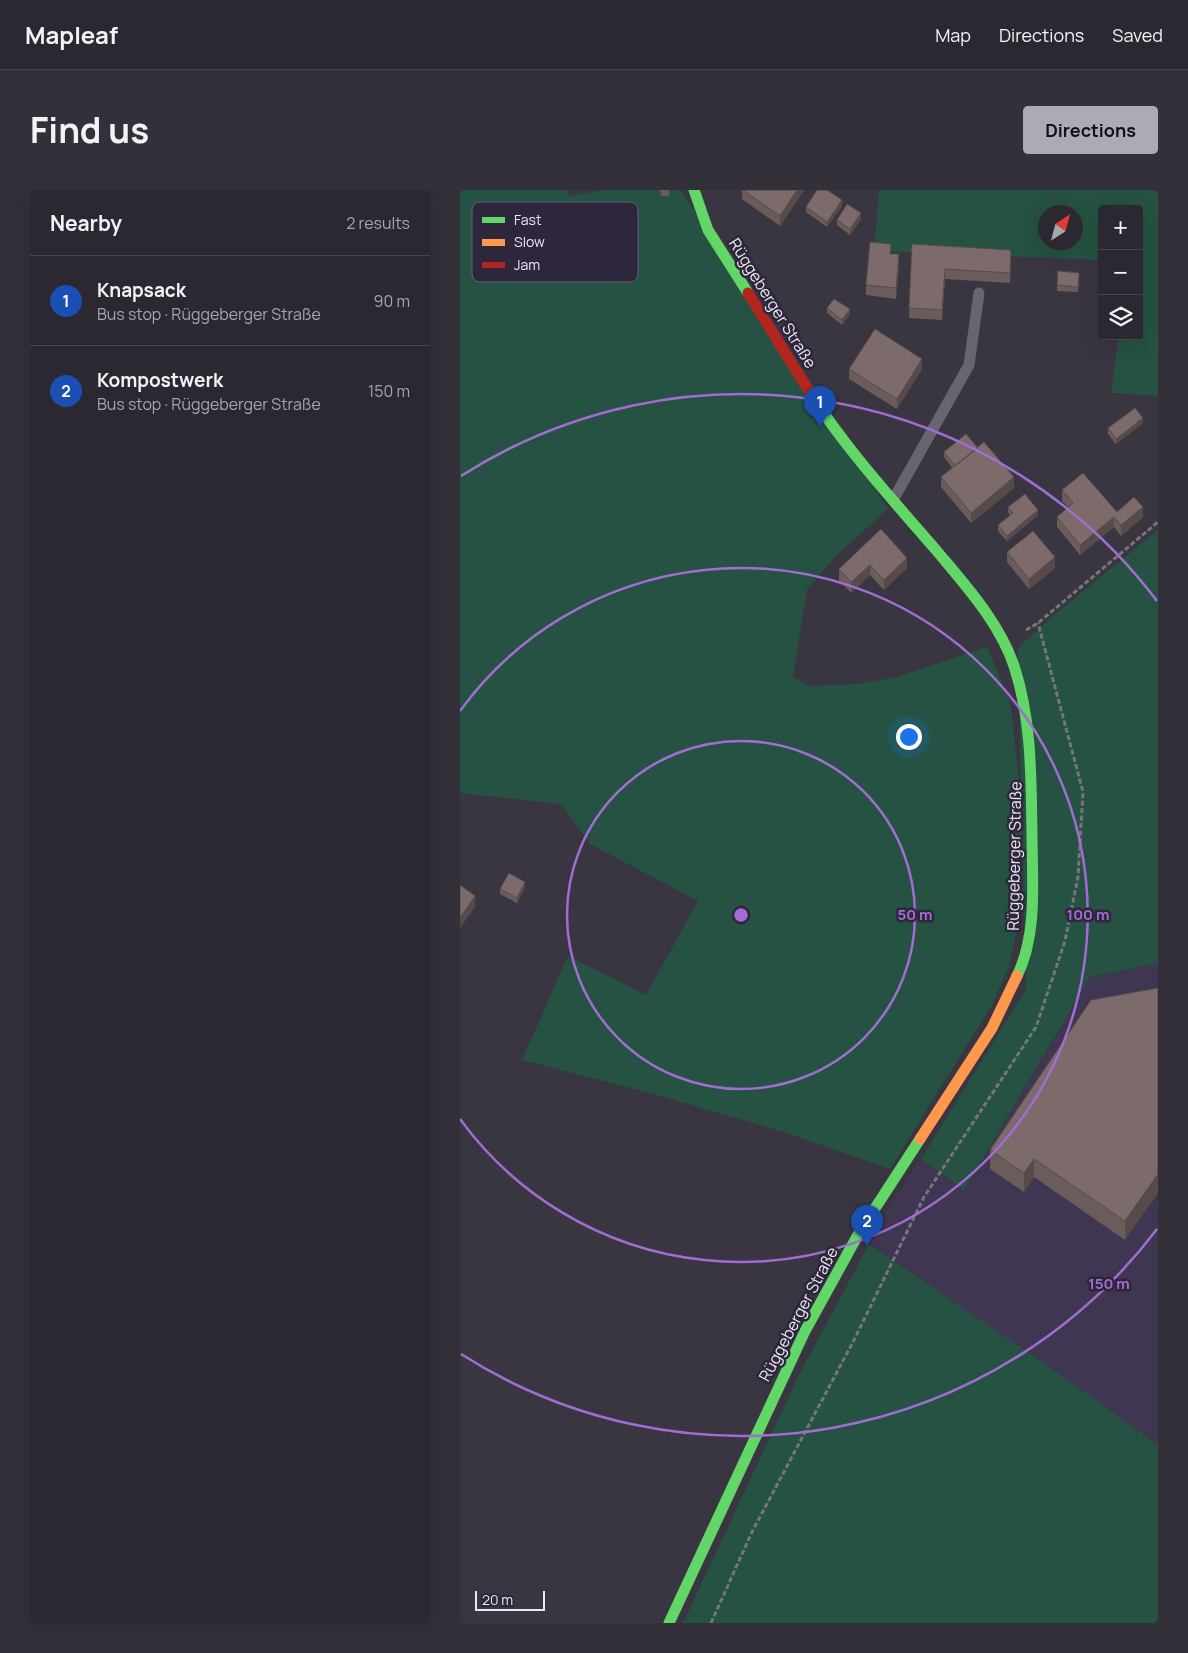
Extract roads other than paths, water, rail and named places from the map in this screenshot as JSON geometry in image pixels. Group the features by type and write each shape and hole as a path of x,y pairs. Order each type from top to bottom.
{"street":[{"name":"Rüggeberger Straße","path":"669,1623 804,1331 859,1234 992,1028 1023,964 1030,931 1032,898 1031,758 1023,702 1015,669 1005,644 972,593 862,462 811,394 758,313 708,230 694,190"}],"lane":[{"path":"893,500 969,366 979,293"}],"place":[{"name":"Knapsack","path":"820,427"},
{"name":"Kompostwerk","path":"867,1246"}]}
